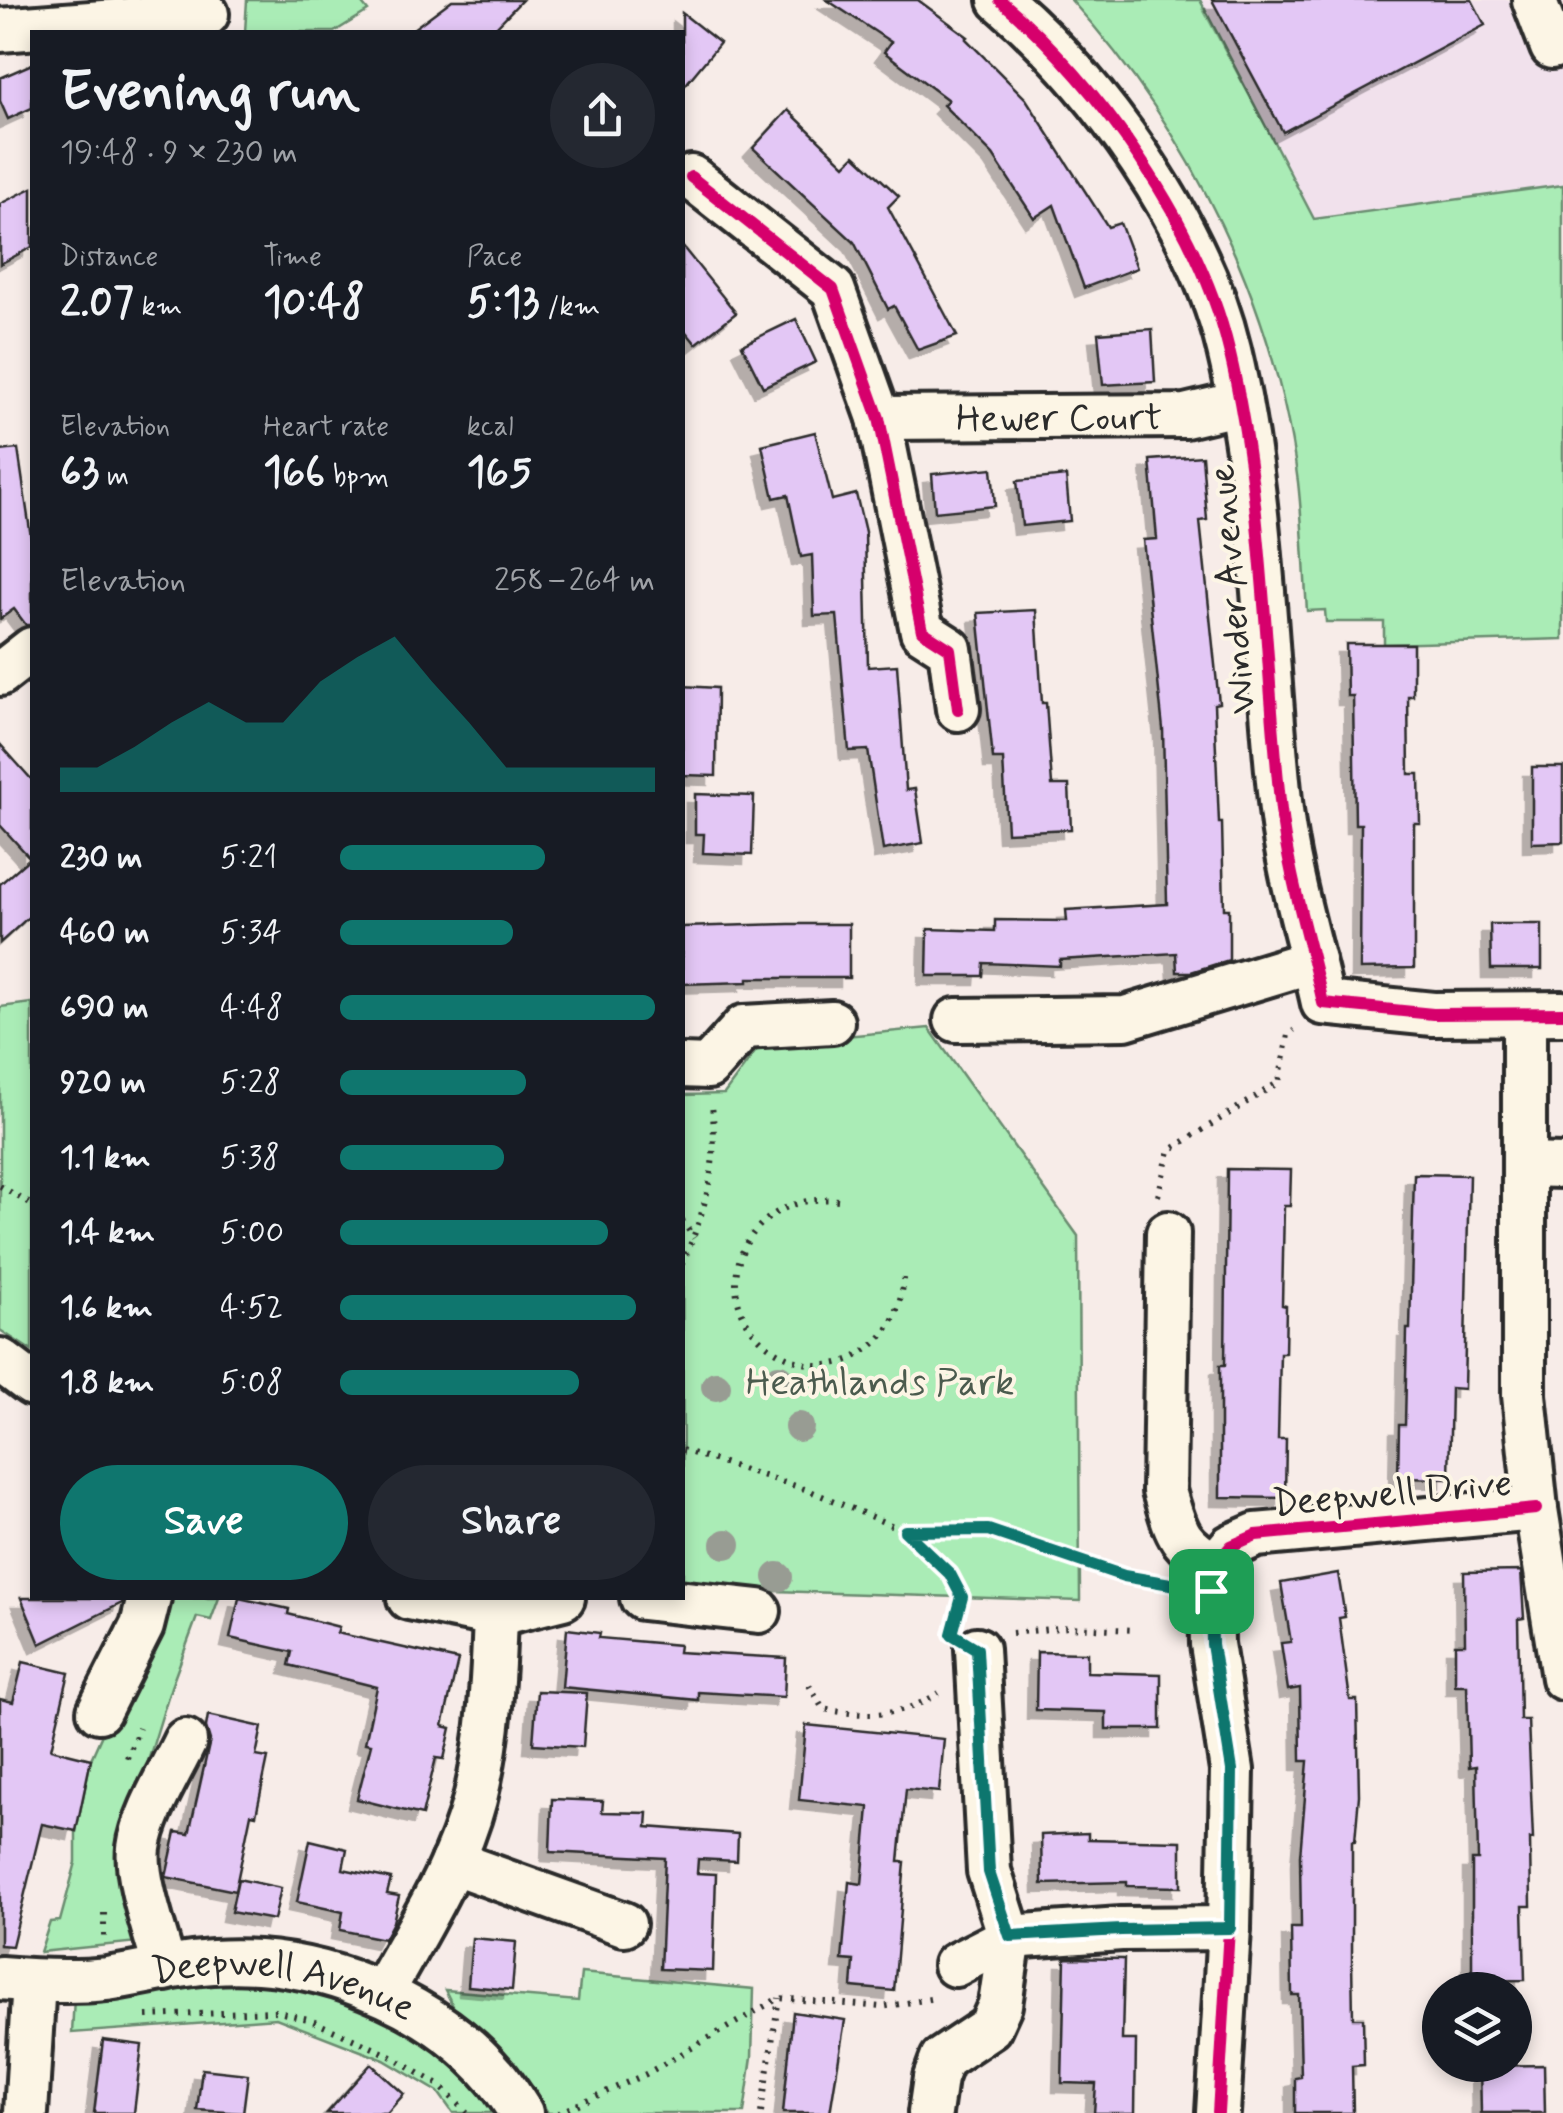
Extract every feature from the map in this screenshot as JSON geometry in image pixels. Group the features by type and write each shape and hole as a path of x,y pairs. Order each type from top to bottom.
{"street":[{"name":"Winder Avenue","path":"1000,0 1071,68 1123,138 1186,235 1229,348 1248,450 1282,815 1323,1003 1433,1014 1544,1014"},
{"path":"1534,0 1552,47"},
{"path":"0,30 207,15"},
{"path":"691,177 833,289 878,418 922,631 950,649 958,709"},
{"name":"Hewer Court","path":"878,418 1185,416 1240,404"},
{"path":"0,674 30,651"},
{"path":"956,1020 1125,1018 1314,961"},
{"path":"1544,1014 1544,1166 1524,1395 1536,1509 1563,1678"},
{"path":"695,1066 744,1027 832,1022"},
{"path":"1168,1234 1164,1491 1174,1525 1188,1550 1213,1578 1212,1644 1232,1770 1230,1928 1218,2113"},
{"path":"0,1360 30,1382"},
{"name":"Deepwell Drive","path":"1213,1578 1231,1546 1256,1535 1536,1509"},
{"path":"99,1711 142,1626 149,1600"},
{"path":"419,1600 495,1615 555,1600"},
{"path":"660,1600 759,1611"},
{"path":"382,1993 452,1862 474,1801 490,1724 495,1615"},
{"path":"930,2113 942,2060 990,2027 1000,2005 1010,1936 989,1872 977,1649"},
{"path":"164,1969 139,1849 148,1820 185,1742"},
{"path":"452,1862 624,1924"},
{"path":"955,1965 1010,1936 1230,1928"},
{"name":"Deepwell Avenue","path":"17,1979 105,1979 212,1962 280,1965 325,1972 382,1993 440,2028 494,2074 522,2113"},
{"path":"17,1979 26,2113"}],"path":[{"path":"685,1258 710,1192 714,1146 695,1066"},
{"path":"0,1186 30,1204"},
{"path":"838,1200 816,1198 795,1202 758,1225 746,1243 736,1285 745,1317 763,1344 802,1364 824,1366 845,1362 882,1338 902,1300 904,1278"},
{"path":"685,1224 694,1238"},
{"path":"685,1451 808,1490 905,1531 950,1574 962,1597 952,1634 977,1649"},
{"path":"905,1531 988,1530 1124,1576 1213,1578"},
{"path":"556,2113 646,2074 779,1998 882,2007 943,1997 955,1965"},
{"path":"761,2113 779,1998"},
{"path":"130,2017 274,2010 308,2019 388,2054 439,2085 467,2113"}],"shaded area":[{"path":"1200,0 1563,0 1563,185 1314,219"}],"green space":[{"path":"247,0 359,0 368,11 337,30 245,30"},
{"path":"1071,0 1200,0 1314,219 1563,185 1563,639 1384,644 1384,622 1326,622 1325,610 1307,611 1300,498 1287,416 1248,286 1221,224 1154,106"},
{"path":"30,1003 30,1350 0,1330 0,1007"},
{"name":"Heathlands Park","path":"929,1028 1078,1236 1080,1601 685,1588 685,1095 724,1094 761,1044"},
{"path":"162,1600 218,1600 211,1620 197,1617 128,1826 138,1942 40,1952 50,1922 60,1921 76,1862 76,1831 91,1759"},
{"path":"157,1969 382,1993 521,2113 453,2113 438,2092 384,2060 276,2018 72,2033 75,1980"},
{"path":"581,1973 754,1989 752,2057 744,2113 548,2113 532,2086 455,2010 445,1990 578,2001"}],"building":[{"path":"452,0 522,0 493,30 412,30"},
{"path":"827,0 918,0 968,37 1026,99 1108,227 1120,223 1137,268 1084,288 1054,205 1034,218 993,155 943,105 948,100 884,52 891,42"},
{"path":"1212,0 1472,0 1485,25 1283,132"},
{"path":"682,13 720,43 685,85 685,30"},
{"path":"30,65 30,109 8,119 0,101 0,78"},
{"path":"788,110 845,165 855,155 899,196 888,207 957,336 918,350 894,306 888,309 854,242 753,148"},
{"path":"30,189 30,248 0,264 0,204"},
{"path":"685,250 736,313 696,344 685,331"},
{"path":"796,319 816,362 763,387 742,345"},
{"path":"1152,329 1155,382 1103,385 1098,333"},
{"path":"815,432 832,500 856,494 865,532 868,667 897,665 906,790 915,789 923,843 883,850 868,750 849,751 837,615 814,616 812,555 801,557 788,495 774,498 762,445"},
{"path":"18,449 30,530 30,625 14,609 0,619 0,451"},
{"path":"1202,456 1207,520 1200,521 1219,703 1214,704 1229,960 1191,972 1177,972 1176,953 1060,960 1060,966 984,963 983,976 927,976 928,929 995,931 995,920 1067,921 1066,910 1167,904 1163,729 1143,540 1157,539 1150,460"},
{"path":"992,468 995,506 935,512 932,474"},
{"path":"1066,476 1070,521 1022,526 1017,481"},
{"path":"1036,610 1052,785 1069,785 1071,829 1007,832 1003,759 993,759 978,613"},
{"path":"1346,644 1413,644 1413,696 1408,696 1409,774 1419,774 1420,823 1414,823 1414,968 1360,969 1361,824 1355,824 1353,696 1347,696"},
{"path":"685,686 717,688 716,776 685,775"},
{"path":"0,744 30,778 30,858 0,825"},
{"path":"1532,767 1563,767 1563,842 1532,843"},
{"path":"695,794 754,796 752,855 703,853 704,834 695,834"},
{"path":"30,858 30,916 0,943 0,884"},
{"path":"849,924 849,978 748,978 748,982 685,984 685,927"},
{"path":"1490,924 1542,924 1542,969 1491,969"},
{"path":"1227,1169 1291,1170 1290,1206 1284,1206 1285,1353 1280,1353 1278,1439 1286,1439 1285,1498 1220,1497"},
{"path":"1414,1174 1469,1175 1464,1389 1451,1388 1449,1479 1398,1478 1399,1425 1405,1425"},
{"path":"1521,1571 1524,1618 1518,1619 1520,1720 1528,1720 1533,1839 1531,1906 1523,1906 1525,1972 1472,1972 1472,1860 1478,1860 1476,1766 1469,1767 1467,1685 1455,1685 1455,1644 1465,1644 1464,1572"},
{"path":"1338,1573 1345,1617 1339,1618 1350,1700 1357,1700 1359,1795 1352,1841 1353,2018 1363,2018 1364,2065 1352,2066 1353,2113 1295,2113 1295,2078 1301,2077 1299,1995 1292,1995 1291,1928 1301,1928 1300,1856 1308,1761 1301,1761 1300,1688 1288,1690 1281,1643 1291,1642 1281,1583"},
{"path":"21,1598 123,1600 122,1603 40,1644"},
{"path":"239,1600 248,1600 289,1609 288,1614 339,1627 337,1633 458,1660 443,1726 451,1728 444,1759 436,1758 422,1815 357,1799 371,1744 365,1743 377,1687 289,1665 292,1652 230,1638"},
{"path":"567,1629 600,1633 599,1638 679,1645 678,1652 786,1658 784,1697 698,1692 698,1700 562,1687"},
{"path":"1037,1652 1087,1653 1087,1672 1161,1674 1161,1729 1106,1729 1106,1712 1036,1710"},
{"path":"23,1662 69,1673 51,1749 91,1759 76,1831 42,1824 12,1946 0,1945 0,1699 13,1702"},
{"path":"537,1691 587,1693 583,1747 533,1744"},
{"path":"208,1715 262,1727 256,1756 268,1758 256,1815 251,1814 235,1891 166,1877 176,1832 189,1834 210,1740"},
{"path":"806,1725 944,1739 939,1792 906,1789 899,1862 905,1862 894,1991 852,1987 854,1961 842,1960 849,1882 862,1884 869,1807 799,1800"},
{"path":"552,1799 603,1801 602,1812 648,1813 647,1827 738,1834 737,1861 698,1859 697,1873 716,1874 713,1971 660,1969 665,1858 550,1852"},
{"path":"1088,1833 1088,1839 1181,1841 1181,1887 1127,1886 1127,1882 1042,1884 1041,1835"},
{"path":"310,1840 347,1849 343,1869 391,1879 387,1894 399,1896 384,1939 340,1930 343,1912 297,1902"},
{"path":"238,1879 281,1888 274,1920 231,1912"},
{"path":"472,1938 516,1942 512,1990 468,1986"},
{"path":"1065,1958 1124,1959 1122,2040 1136,2040 1135,2113 1094,2113 1096,2084 1062,2083"},
{"path":"793,2012 845,2020 830,2113 783,2113"},
{"path":"103,2040 142,2045 134,2113 94,2113"},
{"path":"371,2064 404,2094 387,2113 327,2113"},
{"path":"1532,2065 1544,2065 1545,2113 1481,2113 1480,2082 1532,2082"},
{"path":"202,2069 248,2074 243,2113 197,2110"}],"cycle path":[{"path":"1000,0 1037,34 1108,114 1169,206 1215,302 1229,350 1250,464 1284,834 1323,1003 1433,1014 1563,1013"},
{"path":"691,177 833,289 879,418 922,631 950,649 958,709"},
{"path":"1218,2113 1229,1928 1232,1770 1212,1644 1211,1591 1215,1565 1231,1546 1256,1535 1536,1509"}],"route":[{"path":"988,1530 1124,1576 1211,1591 1212,1644 1232,1770 1230,1928 1010,1936 989,1872 977,1649 952,1634 962,1597 950,1574 905,1531 988,1530"}]}
